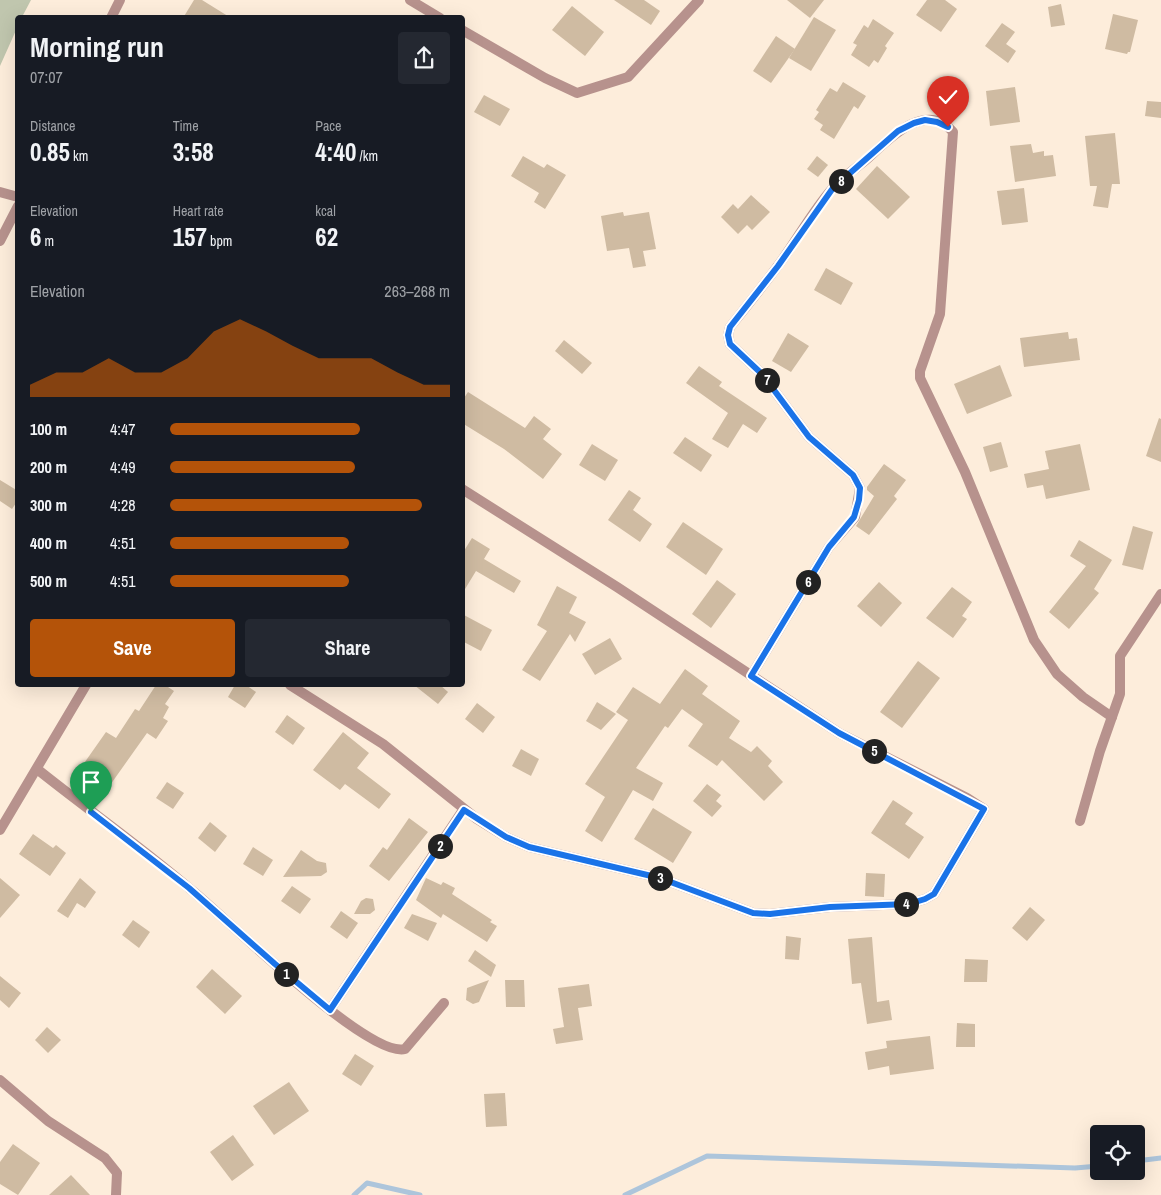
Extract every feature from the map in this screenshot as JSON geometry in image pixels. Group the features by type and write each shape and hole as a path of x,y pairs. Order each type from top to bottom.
{"street":[{"path":"112,15 120,0"},
{"path":"410,0 435,15"},
{"path":"465,32 545,78 577,93 628,78 699,0"},
{"path":"751,676 829,547 854,517 860,488 853,475 809,437 762,374 730,344 728,335 730,327 778,266 833,188 898,131 925,120 937,122 948,127 953,138 940,314 920,371 920,378 964,472 1034,640 1057,674 1083,697 1112,717"},
{"path":"0,192 15,196"},
{"path":"0,241 15,212"},
{"path":"293,687 383,744 428,778 464,810 506,837 529,847 660,878 753,913 770,914 830,907 909,904 934,894 984,809 839,733 617,587 465,491"},
{"path":"1080,821 1120,694 1120,656 1161,594"},
{"path":"0,830 85,687"},
{"path":"37,769 189,888 330,1010 374,1040 400,1050 409,1046 444,1003"},
{"path":"330,1010 464,810"},
{"path":"0,1080 48,1121 105,1158 117,1173 116,1195"}],"green space":[{"path":"0,0 31,0 23,15 15,15 15,32 0,66"}],"building":[{"path":"194,0 202,0 226,15 185,15"},
{"path":"614,0 644,0 660,11 651,25"},
{"path":"787,0 824,0 810,18"},
{"path":"927,0 945,0 957,9 941,32 916,15"},
{"path":"1061,4 1065,25 1051,27 1048,7"},
{"path":"572,6 604,32 585,56 552,30"},
{"path":"1113,14 1138,20 1130,52 1127,54 1105,49"},
{"path":"814,17 836,30 811,71 789,58"},
{"path":"873,19 894,33 885,46 887,48 878,63 874,60 869,67 851,55 857,45 853,43 864,25 868,28"},
{"path":"1002,23 1015,32 1006,44 1016,51 1008,63 985,46"},
{"path":"776,36 795,49 771,83 753,71"},
{"path":"843,82 866,96 858,109 854,106 834,139 820,130 823,125 814,119 819,112 816,110 830,88 837,92"},
{"path":"1015,87 1020,122 990,126 986,91"},
{"path":"484,95 510,109 500,126 474,112"},
{"path":"1147,101 1161,102 1161,118 1145,116"},
{"path":"1115,133 1120,184 1112,184 1108,208 1093,206 1097,186 1090,186 1085,136"},
{"path":"1031,144 1033,153 1044,151 1044,156 1053,155 1056,176 1015,182 1010,146"},
{"path":"523,156 544,168 547,164 566,175 545,209 534,202 539,193 511,176"},
{"path":"817,156 828,165 818,177 807,169"},
{"path":"877,166 910,197 888,219 856,189"},
{"path":"1024,188 1028,222 1002,225 997,191"},
{"path":"751,195 770,212 752,230 747,225 738,234 721,217 733,204 738,209"},
{"path":"623,212 624,216 649,212 656,249 643,251 646,266 633,268 629,248 607,251 601,216"},
{"path":"826,268 853,283 841,305 814,290"},
{"path":"1068,332 1069,339 1077,338 1080,360 1024,367 1020,338"},
{"path":"788,333 809,346 791,372 772,361"},
{"path":"564,340 592,363 582,374 555,351"},
{"path":"1000,365 1012,396 967,414 954,384"},
{"path":"699,366 722,382 719,386 767,418 757,433 743,424 728,448 712,439 728,413 686,383"},
{"path":"468,392 525,428 534,416 551,429 543,439 562,454 543,479 504,449 465,425 465,396"},
{"path":"1159,418 1161,419 1161,462 1146,456"},
{"path":"685,437 712,455 701,472 673,453"},
{"path":"1001,442 1008,467 990,472 983,447"},
{"path":"592,444 618,460 605,481 579,465"},
{"path":"1080,444 1090,490 1046,499 1043,485 1027,488 1024,474 1049,469 1045,451"},
{"path":"884,464 906,480 894,496 897,499 869,535 856,526 874,496 867,490 867,487"},
{"path":"0,480 15,489 15,504 12,509 0,501"},
{"path":"629,490 641,498 633,510 652,524 640,542 608,520"},
{"path":"683,522 723,549 706,575 666,547"},
{"path":"1133,526 1153,532 1143,570 1122,565"},
{"path":"472,538 490,549 484,559 521,581 514,593 476,571 465,589 465,549"},
{"path":"1079,540 1112,560 1094,589 1099,593 1069,629 1049,612 1086,566 1070,556"},
{"path":"717,580 736,594 711,628 692,614"},
{"path":"879,582 902,603 881,627 857,606"},
{"path":"557,586 577,597 569,613 586,622 575,642 570,634 540,681 522,670 547,631 537,625"},
{"path":"952,587 972,602 962,616 967,619 953,638 926,618"},
{"path":"465,616 492,630 481,651 465,643"},
{"path":"610,638 622,659 595,675 582,654"},
{"path":"918,661 940,678 902,728 880,712"},
{"path":"685,669 708,686 702,694 740,721 729,738 751,752 757,746 772,761 768,766 783,782 764,801 722,760 717,766 688,746 703,724 682,709 668,728 665,726 636,768 663,783 653,801 633,790 602,842 585,831 605,797 585,784 628,720 616,712 633,687 660,704"},
{"path":"155,687 168,687 174,691 165,704 169,707 163,718 168,721 156,739 147,733 108,788 80,769 106,732 116,738 135,709 139,711"},
{"path":"234,687 249,687 256,692 245,708 228,697"},
{"path":"417,687 442,687 448,692 438,704"},
{"path":"597,702 616,714 601,730 586,721"},
{"path":"477,703 495,717 483,733 465,719"},
{"path":"287,715 305,728 293,745 275,732"},
{"path":"343,732 369,753 357,768 391,794 379,809 345,784 340,790 313,770"},
{"path":"521,749 539,759 531,776 512,766"},
{"path":"167,782 184,793 173,809 156,798"},
{"path":"707,784 721,795 716,801 722,806 712,817 693,801"},
{"path":"893,800 913,813 905,824 924,837 909,859 871,833"},
{"path":"653,808 692,832 673,863 634,839"},
{"path":"409,818 428,832 389,881 369,866 383,847 387,850"},
{"path":"210,822 227,836 215,852 198,838"},
{"path":"33,834 53,848 56,845 66,853 50,876 19,854"},
{"path":"253,847 273,860 263,876 243,864"},
{"path":"301,850 317,861 326,863 327,872 321,876 283,877"},
{"path":"866,873 885,874 884,897 865,896"},
{"path":"0,878 20,895 0,918"},
{"path":"80,878 96,892 85,908 77,903 68,918 57,911"},
{"path":"426,878 441,885 443,882 455,888 452,894 492,920 490,922 497,926 487,942 443,914 441,918 416,900"},
{"path":"292,886 311,899 300,914 281,901"},
{"path":"366,898 373,899 375,910 370,914 354,914 361,901"},
{"path":"1030,907 1045,920 1027,941 1012,928"},
{"path":"341,911 358,923 347,939 330,927"},
{"path":"412,914 437,923 428,941 404,928"},
{"path":"133,920 150,932 139,948 122,935"},
{"path":"786,936 801,938 799,960 785,959"},
{"path":"872,937 877,1002 889,1000 892,1020 867,1024 861,983 852,984 848,939"},
{"path":"475,950 496,965 491,977 468,961"},
{"path":"965,959 988,960 987,982 964,982"},
{"path":"212,969 242,996 225,1014 196,987"},
{"path":"0,976 21,993 9,1008 0,1000"},
{"path":"489,980 479,1002 473,1004 466,1000 467,988"},
{"path":"505,980 524,980 525,1007 506,1007"},
{"path":"589,984 592,1006 578,1008 583,1040 556,1044 553,1029 564,1027 558,988"},
{"path":"957,1023 975,1024 975,1047 956,1047"},
{"path":"47,1027 61,1040 48,1053 35,1040"},
{"path":"930,1036 934,1069 890,1075 889,1066 868,1070 865,1052 887,1048 886,1041"},
{"path":"355,1054 374,1066 361,1086 342,1074"},
{"path":"289,1082 309,1111 274,1135 253,1106"},
{"path":"505,1093 507,1126 486,1127 484,1094"},
{"path":"233,1135 254,1165 232,1181 210,1152"},
{"path":"13,1144 40,1163 18,1195 0,1184 0,1162"},
{"path":"71,1175 90,1195 49,1195"}],"waterway":[{"path":"625,1195 707,1156 1075,1168 1090,1167"},
{"path":"1145,1160 1161,1158"},
{"path":"354,1195 367,1183 420,1195"}],"route":[{"path":"91,812 189,888 242,936 330,1010 464,810 506,837 529,847 660,878 687,887 722,903 753,913 788,913 830,907 909,904 934,894 984,809 967,798 839,733 751,676 829,547 854,517 860,488 853,475 809,437 762,374 730,344 728,335 730,327 778,266 833,188 898,131 925,120 937,122 948,127"}]}
